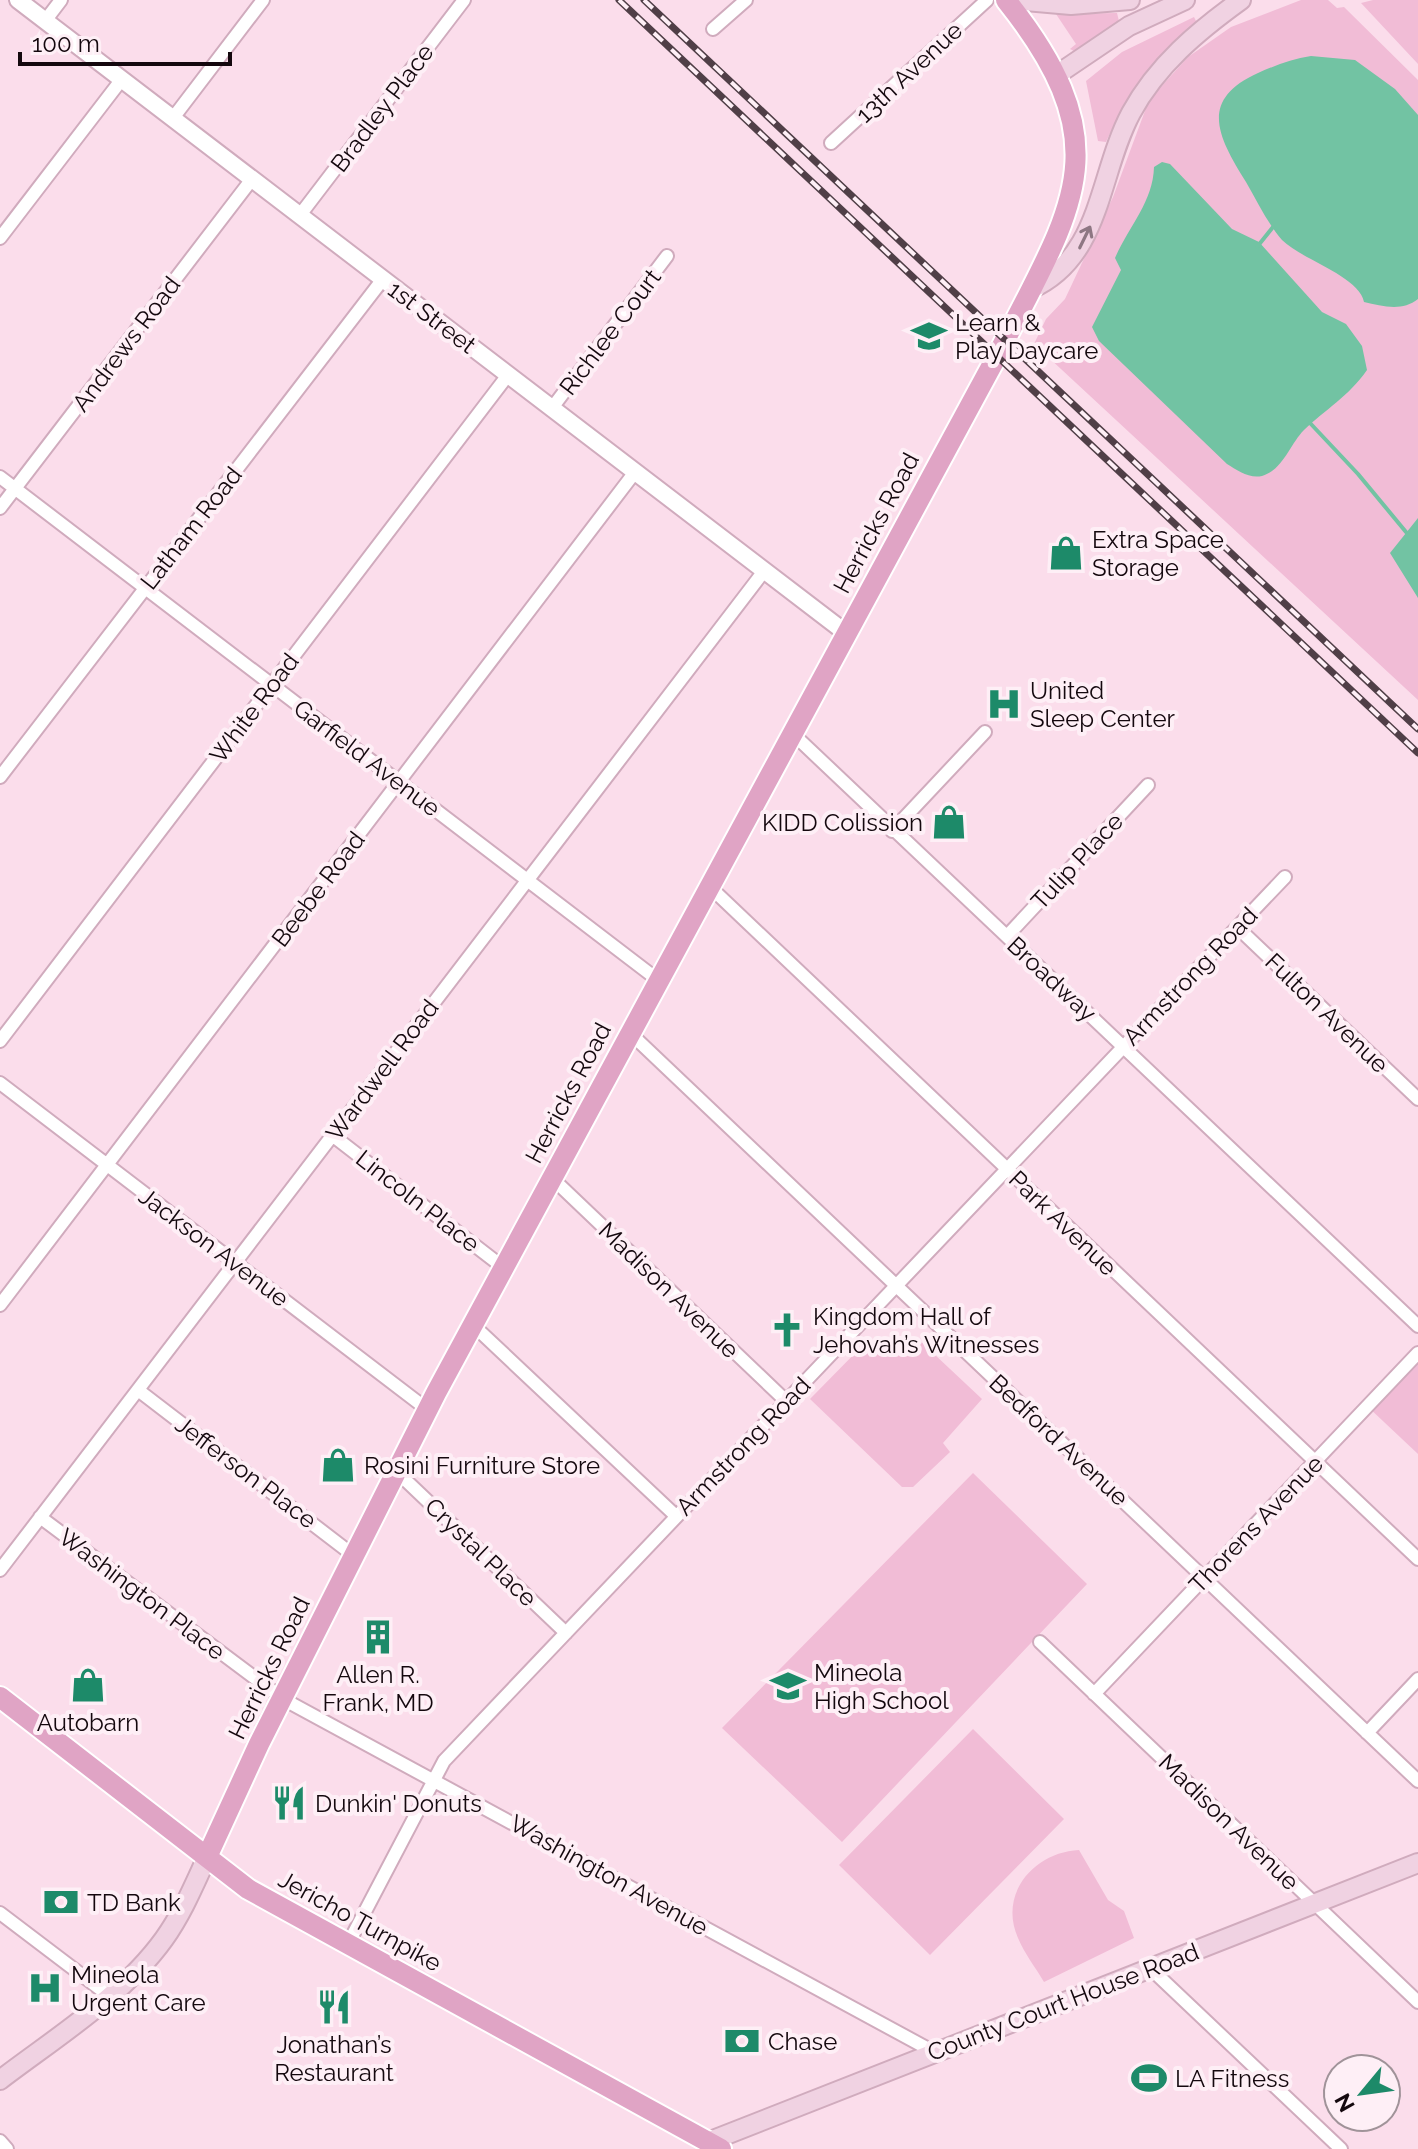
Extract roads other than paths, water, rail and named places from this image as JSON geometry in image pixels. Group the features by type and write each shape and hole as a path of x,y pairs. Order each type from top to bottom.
{"main road":[{"name":"Herricks Road","path":"0,2080 108,1995 164,1940 396,1471 1031,289 1064,221 1077,163 1070,108 1058,74 1006,0"},
{"path":"1015,0 1071,5 1130,0"},
{"path":"1058,74 1129,26 1185,0"},
{"path":"1031,289 1058,273 1076,255 1089,231 1131,113 1150,85 1170,58 1241,0"},
{"name":"Jericho Turnpike","path":"0,1697 248,1889 713,2147"},
{"name":"County Court House Road","path":"713,2147 934,2052 1418,1863"}],"street":[{"name":"1st Street","path":"18,0 846,633"},
{"path":"45,21 61,0"},
{"path":"173,118 263,0"},
{"name":"Bradley Place","path":"300,215 464,0"},
{"path":"713,29 746,0"},
{"name":"13th Avenue","path":"831,143 987,0"},
{"path":"0,238 122,79"},
{"name":"Andrews Road","path":"0,508 252,179"},
{"name":"Richlee Court","path":"552,408 667,256"},
{"name":"Latham Road","path":"0,777 383,279"},
{"name":"White Road","path":"0,1041 508,375"},
{"name":"Beebe Road","path":"0,1305 635,472"},
{"name":"Garfield Avenue","path":"0,477 658,980"},
{"name":"Wardwell Road","path":"0,1570 764,571"},
{"name":"Broadway","path":"791,732 892,831 1418,1326"},
{"path":"892,831 985,732"},
{"name":"Tulip Place","path":"1007,936 1148,785"},
{"name":"Armstrong Road","path":"348,1944 444,1761 1285,877"},
{"name":"Park Avenue","path":"709,886 1418,1559"},
{"name":"Fulton Avenue","path":"1237,927 1418,1099"},
{"name":"Bedford Avenue","path":"630,1033 1418,1781"},
{"name":"Jackson Avenue","path":"0,1083 428,1410"},
{"name":"Lincoln Place","path":"332,1135 504,1268"},
{"name":"Madison Avenue","path":"552,1178 786,1401"},
{"path":"473,1325 676,1516"},
{"name":"Thorens Avenue","path":"1094,1694 1418,1353"},
{"name":"Jefferson Place","path":"138,1390 353,1555"},
{"name":"Crystal Place","path":"396,1471 566,1633"},
{"name":"Washington Place","path":"40,1517 283,1699"},
{"name":"Madison Avenue","path":"1040,1642 1418,2002"},
{"path":"1367,1733 1418,1679"},
{"name":"Washington Avenue","path":"283,1699 934,2052"},
{"path":"0,1913 108,1995"},
{"path":"1150,1968 1341,2149"},
{"path":"0,2141 7,2149"}],"waterway":[{"path":"1257,247 1273,227"},
{"path":"1310,423 1406,532"}],"railway":[{"path":"619,0 1418,753"},
{"path":"644,0 1418,729"}],"place":[{"name":"Learn & Play Daycare","path":"929,336"},
{"name":"Extra Space Storage","path":"1066,553"},
{"name":"United Sleep Center","path":"1004,704"},
{"name":"KIDD Colission","path":"949,822"},
{"name":"Kingdom Hall of Jehovah’s Witnesses","path":"787,1330"},
{"name":"Rosini Furniture Store","path":"338,1465"},
{"name":"Allen R. Frank, MD","path":"378,1637"},
{"name":"Autobarn","path":"88,1685"},
{"name":"Mineola High School","path":"788,1686"},
{"name":"Dunkin' Donuts","path":"289,1803"},
{"name":"TD Bank","path":"61,1902"},
{"name":"Mineola Urgent Care","path":"45,1988"},
{"name":"Jonathan’s Restaurant","path":"334,2007"},
{"name":"Chase","path":"742,2041"},
{"name":"LA Fitness","path":"1149,2078"}]}
